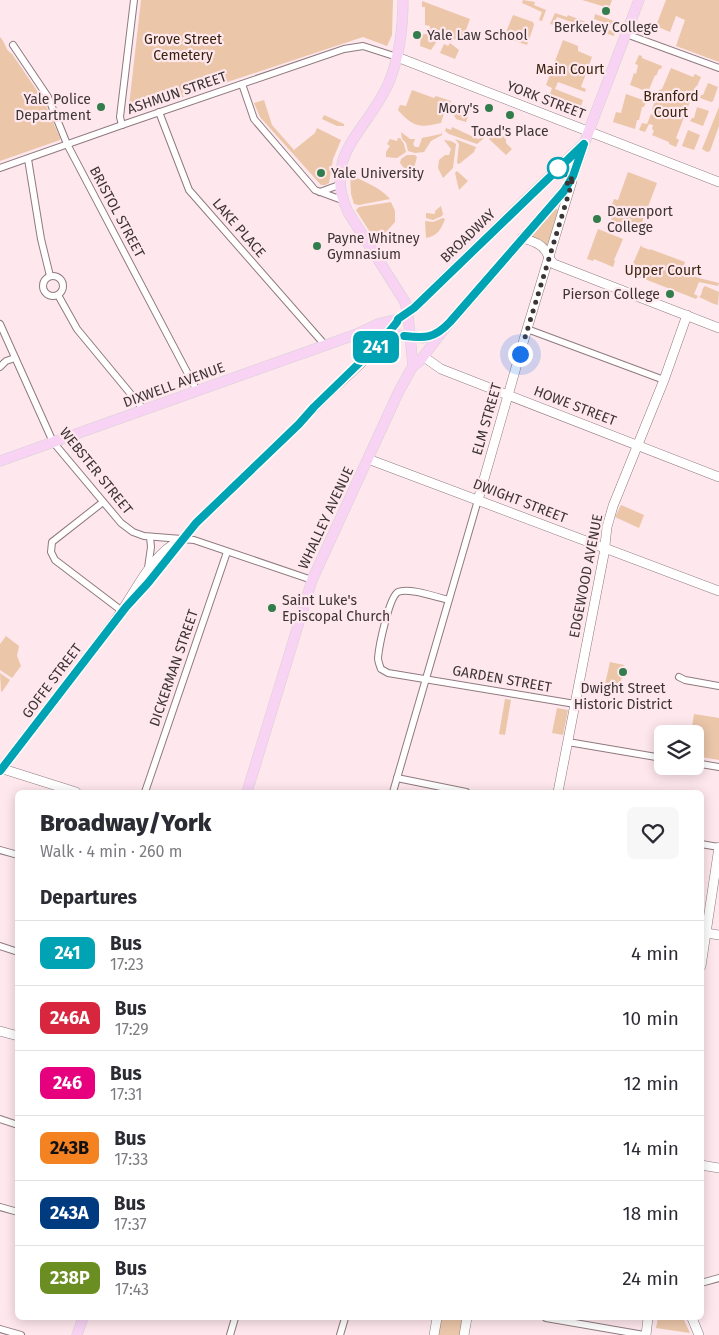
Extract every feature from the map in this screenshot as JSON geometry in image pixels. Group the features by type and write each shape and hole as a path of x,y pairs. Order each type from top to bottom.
{"main road":[{"path":"403,0 403,28 389,83 380,100 348,146 341,165 339,185 342,200 348,212 402,297 402,316 410,337 413,366"},
{"name":"ELM STREET","path":"478,500 571,180 639,0"},
{"name":"YORK STREET","path":"397,57 719,182"},
{"name":"BROADWAY","path":"402,316 414,308 584,144"},
{"path":"445,328 560,196 571,180 561,170 556,170"},
{"path":"522,238 541,246 554,264 719,328"},
{"name":"EDGEWOOD AVENUE","path":"558,790 605,548 607,527 613,506 664,380 687,315"},
{"name":"DIXWELL AVENUE","path":"0,461 357,334 402,316"},
{"name":"GOFFE STREET","path":"0,769 124,609 148,583 196,523 380,343 402,316"},
{"name":"DIXWELL AVENUE","path":"357,334 380,333 410,337 429,337 445,328"},
{"name":"WHALLEY AVENUE","path":"248,790 312,580 399,391 413,366 420,362 445,328"},
{"name":"HOWE STREET","path":"424,357 441,369 719,477"},
{"name":"DWIGHT STREET","path":"368,459 719,591"},
{"name":"GOFFE STREET","path":"124,609 147,571 171,544 182,539"},
{"path":"0,769 69,790"},
{"path":"719,847 704,932 719,935"},
{"path":"0,1031 15,1035"},
{"path":"704,1166 719,1168"},
{"path":"78,1335 82,1320"},
{"path":"434,1335 437,1320"},
{"path":"464,1335 467,1320"},
{"path":"645,1335 648,1320"},
{"path":"693,1320 699,1335"}],"street":[{"path":"122,124 120,116 134,0"},
{"path":"626,34 719,68"},
{"name":"BRISTOL STREET","path":"13,45 48,97 67,144 197,391"},
{"name":"ASHMUN STREET","path":"0,168 122,124 344,49 363,46"},
{"name":"YORK STREET","path":"363,46 397,57"},
{"path":"242,84 254,119 319,192 342,200"},
{"name":"LAKE PLACE","path":"159,112 189,190 325,345"},
{"path":"28,159 50,276"},
{"path":"319,192 339,185"},
{"path":"50,276 57,276 62,281 63,290 58,295 51,296 44,290 44,283 50,276"},
{"path":"58,295 77,329 144,410"},
{"name":"WEBSTER STREET","path":"0,324 53,442 115,517 128,529 150,538 194,540 312,580"},
{"path":"527,329 664,380"},
{"path":"0,367 3,361 15,358"},
{"name":"ELM STREET","path":"394,790 478,500"},
{"path":"103,502 52,542 51,552 55,560 124,609"},
{"path":"147,571 152,547 150,538"},
{"name":"DICKERMAN STREET","path":"146,790 227,552"},
{"name":"GARDEN STREET","path":"448,600 407,590 399,591 393,596 378,659 381,669 388,673 575,704"},
{"path":"679,677 719,686"},
{"path":"568,742 654,757"},
{"path":"704,764 719,767"},
{"path":"397,778 456,790"},
{"path":"704,844 719,847"},
{"path":"0,850 15,854"},
{"path":"0,946 15,951"},
{"path":"0,1119 15,1123"},
{"path":"0,1207 15,1211"},
{"path":"704,1282 719,1278"},
{"path":"230,1335 234,1320"},
{"path":"340,1335 344,1320"},
{"path":"558,1320 645,1335"},
{"path":"0,1329 20,1335"}],"green space":[{"name":"Grove Street Cemetery","path":"141,0 393,0 392,35 387,46 363,37 128,115"},
{"path":"523,0 535,2 534,5 546,10 542,21 539,20 542,12 522,3"},
{"path":"582,0 612,0 609,8"},
{"path":"666,0 719,0 719,62 676,46 685,20 676,16 670,32 656,26"},
{"path":"422,1 470,19 462,41 453,39 452,42 430,33 430,26 425,25 425,7 422,7"},
{"path":"555,13 567,17 568,15 588,23 586,27 557,17 554,25 550,24"},
{"path":"595,14 614,21 613,23 618,25 617,27 594,19"},
{"path":"513,15 533,22 534,25 527,45 504,37"},
{"path":"592,24 615,32 614,36 590,28"},
{"path":"431,34 430,39 437,41 431,50 420,46 421,35"},
{"path":"0,37 44,101 60,140 0,161"},
{"name":"Main Court","path":"563,40 578,46 578,51 592,57 581,87 586,89 585,92 558,82 555,89 583,100 580,109 549,97 552,88 546,85"},
{"path":"450,43 459,50 455,59 440,53 444,44 448,46"},
{"path":"639,55 662,66 655,75 648,92 630,85 634,73 636,74 638,65 635,64"},
{"name":"Branford Court","path":"671,68 693,77 695,74 701,77 676,138 679,140 676,147 652,135 654,131 652,129 653,125 649,124 645,132 639,130 642,123 647,124 651,114 653,115 654,110 652,109 659,90 662,89"},
{"path":"708,83 718,87 711,102 700,98"},
{"path":"412,90 434,98 436,96 451,101 441,123 417,125 408,120 398,110 400,105 406,106"},
{"path":"626,94 646,101 644,107 642,107 635,129 613,122 616,112 621,113"},
{"path":"264,100 272,125 294,150 315,133 317,128 341,140 333,159 329,183 321,185 260,117 254,103"},
{"path":"459,103 471,108 466,122 456,119 454,115"},
{"path":"697,107 709,111 703,126 690,121 694,118"},
{"path":"719,107 719,126 710,151 707,152 702,149"},
{"path":"324,115 344,124 344,126 337,126 322,119"},
{"path":"452,127 478,139 484,138 477,144 445,131 446,128 451,130"},
{"path":"493,130 501,133 506,143 512,149 506,155 489,139"},
{"path":"688,130 700,135 694,150 682,146"},
{"path":"441,131 442,135 431,141 424,152 415,153 408,151 401,132 410,139 415,139 413,144 415,147 419,147 422,138 441,134"},
{"path":"398,138 404,144 406,152 397,158 386,157 386,152 390,146 387,144 390,139 397,141"},
{"path":"455,139 476,147 474,152 459,164 457,163 459,144"},
{"path":"444,140 456,144 453,168 443,178 438,168 439,160 445,155 449,155 451,149"},
{"path":"407,155 415,155 417,157 414,168 410,169 409,174 400,163 401,159"},
{"path":"457,171 468,181 459,190 455,173"},
{"path":"628,172 657,183 638,233 610,223 614,212 610,210 614,199 618,200"},
{"path":"350,174 376,187 390,199 359,205 354,204 351,194"},
{"path":"391,202 395,211 395,222 375,240 356,210 359,207"},
{"path":"441,206 442,216 433,220 426,218 426,213 435,214 435,211"},
{"path":"555,208 558,210 550,243 546,245 537,238 529,236"},
{"path":"445,219 438,232 426,238 425,221 433,222"},
{"path":"598,229 623,239 613,267 594,259 593,261 587,259"},
{"name":"Upper Court","path":"641,245 642,247 685,262 682,272 719,283 718,286 699,282 694,294 698,296 696,299 629,273"},
{"path":"705,286 719,292 718,305 699,297"},
{"path":"621,505 644,515 639,528 615,517"},
{"path":"6,636 19,646 17,656 21,666 12,678 0,670 0,644"},
{"path":"610,662 624,665 620,687 605,684"},
{"path":"0,673 10,680 2,692 1,691"},
{"path":"505,699 511,700 505,735 499,734"},
{"path":"557,708 568,710 563,735 552,733"},
{"path":"694,714 719,718 719,760 704,758 704,725 692,725"},
{"path":"441,1320 463,1320 460,1335 437,1335"},
{"path":"658,1320 684,1320 690,1333 656,1328"}],"bus line":[{"name":"241","path":"0,771 126,607 148,583 196,523 380,343 398,319 411,311 584,144 573,176 564,191 445,328 434,335 424,338 404,336"}],"place":[{"name":"Berkeley College","path":"606,11"},
{"name":"Yale Law School","path":"417,35"},
{"name":"Yale Police Department","path":"101,107"},
{"name":"Mory's","path":"489,108"},
{"name":"Toad's Place","path":"510,115"},
{"name":"Yale University","path":"321,173"},
{"name":"Davenport College","path":"597,219"},
{"name":"Payne Whitney Gymnasium","path":"317,246"},
{"name":"Pierson College","path":"670,294"},
{"name":"Saint Luke's Episcopal Church","path":"272,608"},
{"name":"Dwight Street Historic District","path":"623,672"}],"route":[{"path":"520,354 571,186 573,176 568,185 566,175 558,168"}]}
